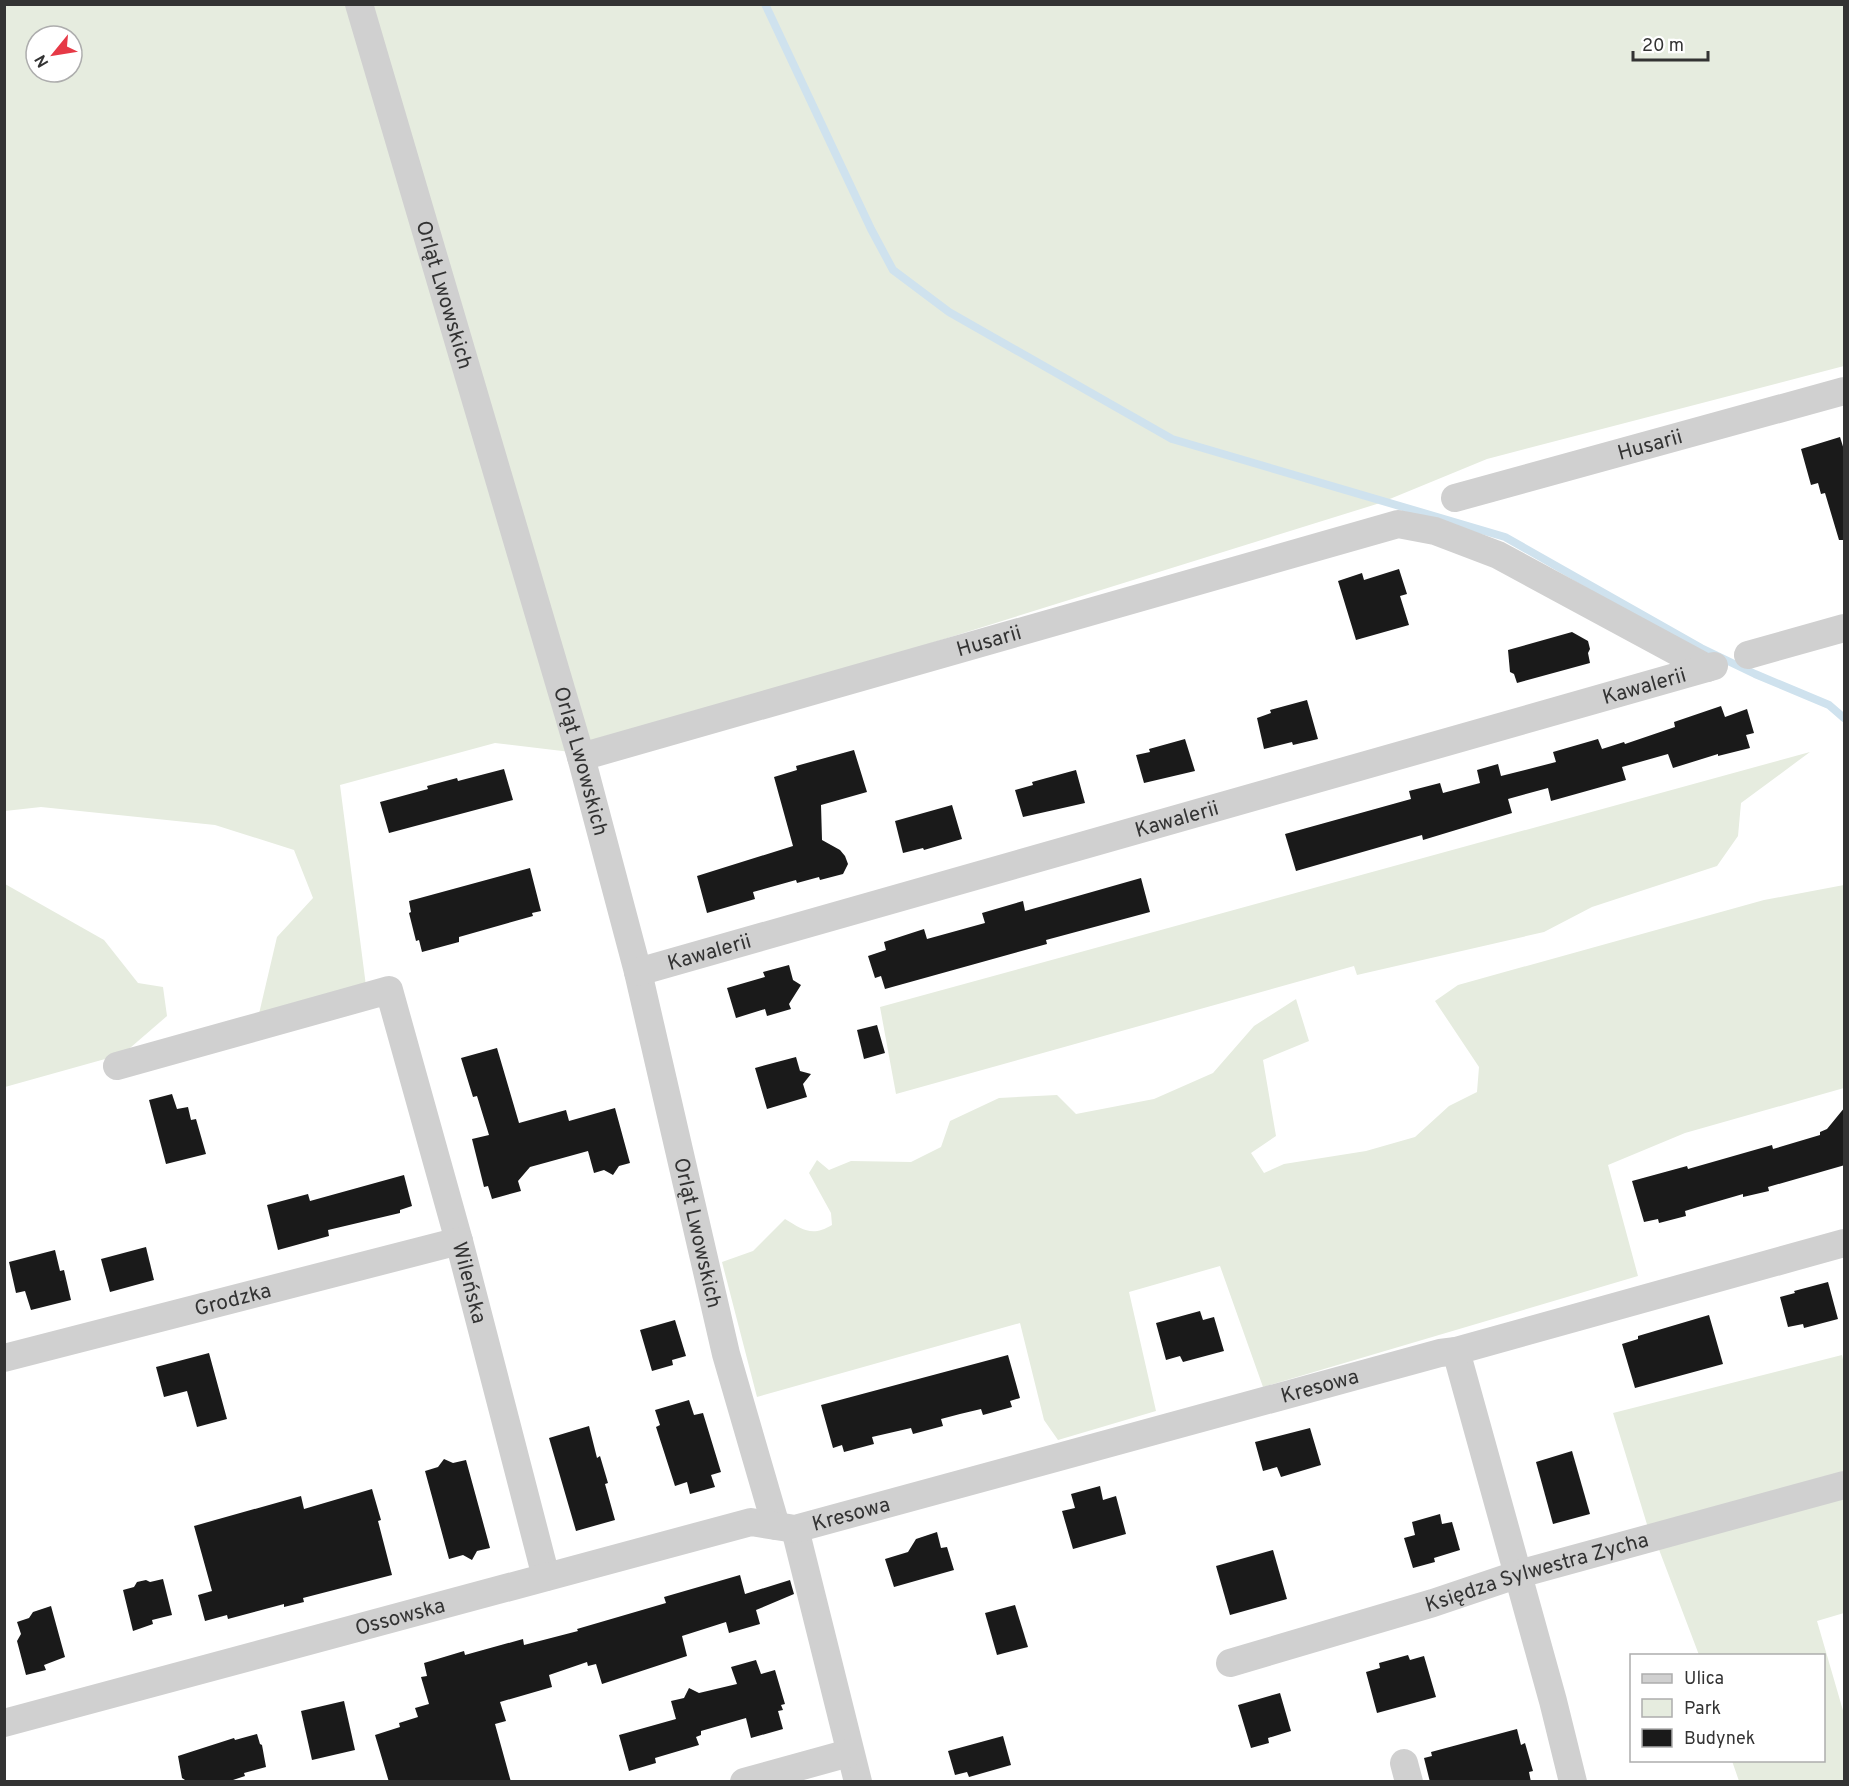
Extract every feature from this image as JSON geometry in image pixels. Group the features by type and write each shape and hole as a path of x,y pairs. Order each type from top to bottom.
{"street":[{"name":"Orląt Lwowskich","path":"359,4 581,757 638,972 726,1354 786,1527 858,1782"},
{"name":"Husarii","path":"1455,498 1845,391"},
{"name":"Husarii","path":"581,757 1398,524"},
{"name":"Kawalerii","path":"638,972 1711,667 1498,555 1435,531 1398,524"},
{"path":"1748,655 1845,628"},
{"name":"Wileńska","path":"117,1066 389,990 459,1241 546,1577"},
{"name":"Grodzka","path":"4,1358 459,1241"},
{"name":"Kresowa","path":"786,1527 1440,1353 1456,1351 1845,1243"},
{"path":"1456,1351 1519,1574 1573,1782"},
{"name":"Księdza Sylwestra Zycha","path":"1230,1663 1433,1603 1519,1574 1845,1485"},
{"name":"Ossowska","path":"4,1723 751,1522 786,1527"},
{"path":"744,1782 849,1753"}],"green space":[{"path":"5,5 1844,5 1844,366 1487,459 1380,503 579,753 495,743 340,785 366,986 258,1018 277,937 313,898 294,850 215,825 41,807 5,811"},
{"path":"1810,752 1741,803 1738,836 1717,866 1592,907 1544,932 1357,975 1354,966 896,1094 880,1007"},
{"path":"5,884 104,940 138,983 163,987 167,1016 123,1054 5,1087"},
{"path":"1844,885 1844,1088 1685,1133 1608,1165 1638,1276 1263,1387 1220,1266 1129,1292 1156,1411 1058,1440 1044,1420 1020,1323 757,1397 722,1262 753,1251 785,1219 808,1231 819,1231 832,1225 831,1213 809,1173 817,1160 829,1170 851,1161 911,1162 941,1147 950,1121 999,1098 1057,1095 1076,1114 1154,1099 1213,1073 1254,1026 1296,999 1309,1041 1263,1060 1276,1136 1251,1153 1264,1173 1284,1164 1366,1151 1415,1137 1449,1106 1477,1092 1479,1067 1435,1001 1458,985 1764,900"},
{"path":"1842,1355 1844,1364 1844,1613 1817,1621 1844,1714 1844,1781 1739,1781 1732,1762 1825,1762 1825,1654 1699,1654 1655,1539 1649,1531 1613,1413"}],"building":[{"path":"1840,437 1845,453 1845,540 1839,540 1825,493 1821,494 1818,483 1811,485 1801,449"},
{"path":"1399,569 1407,594 1400,596 1409,625 1356,640 1338,581 1362,573 1364,580"},
{"path":"1572,632 1588,641 1590,663 1517,683 1514,674 1510,672 1508,650"},
{"path":"1307,700 1318,739 1264,749 1257,718 1271,713 1270,710"},
{"path":"1721,706 1725,717 1747,709 1754,733 1746,735 1750,748 1718,756 1718,754 1673,768 1668,754 1622,767 1626,780 1551,801 1548,788 1508,799 1512,813 1423,840 1422,835 1296,871 1285,834 1411,799 1409,791 1440,783 1443,793 1480,783 1477,770 1498,764 1501,776 1556,762 1553,752 1598,739 1602,749 1624,742 1625,744 1675,727 1674,722"},
{"path":"1185,739 1195,771 1144,783 1136,755"},
{"path":"854,750 867,792 821,805 822,840 840,850 845,856 848,864 843,874 797,883 796,880 753,892 755,899 707,913 697,876 793,846 774,777 797,770 796,766"},
{"path":"504,769 513,800 389,833 380,802 428,789 427,786 457,778 458,781"},
{"path":"1076,770 1085,803 1023,817 1015,790 1033,785 1032,782"},
{"path":"952,805 962,839 924,850 923,848 903,853 895,821"},
{"path":"530,868 541,911 532,913 533,916 459,937 459,942 422,952 419,940 416,941 409,913 411,912 409,901"},
{"path":"1141,878 1150,912 1046,940 1047,944 885,989 881,976 875,978 868,956 886,950 884,942 924,929 927,939 985,923 982,913 1023,901 1025,911"},
{"path":"789,965 793,980 801,985 789,1004 791,1009 767,1016 765,1009 736,1018 727,988 765,977 763,972"},
{"path":"877,1025 885,1053 864,1059 857,1030"},
{"path":"497,1048 519,1123 566,1110 569,1121 615,1108 630,1163 619,1166 613,1175 604,1170 594,1173 588,1151 530,1167 518,1181 521,1191 492,1199 488,1186 484,1187 472,1139 489,1135 477,1096 473,1097 461,1058"},
{"path":"796,1057 800,1071 811,1074 803,1084 807,1097 767,1109 755,1068"},
{"path":"172,1094 177,1109 188,1107 191,1120 196,1119 206,1154 166,1164 149,1100"},
{"path":"1845,1107 1845,1165 1768,1187 1769,1191 1743,1197 1743,1194 1685,1211 1686,1216 1659,1223 1658,1219 1644,1222 1632,1181 1687,1166 1688,1169 1772,1145 1773,1149 1820,1135 1820,1132 1827,1129"},
{"path":"404,1175 412,1206 400,1210 400,1213 328,1230 329,1236 278,1250 267,1205 308,1194 310,1201"},
{"path":"146,1247 154,1280 110,1292 101,1259"},
{"path":"55,1250 60,1271 64,1270 71,1300 31,1310 25,1291 16,1293 9,1262"},
{"path":"1828,1282 1838,1319 1804,1328 1803,1324 1788,1327 1780,1297"},
{"path":"1200,1311 1203,1320 1214,1317 1224,1351 1183,1362 1180,1356 1166,1360 1156,1323"},
{"path":"1709,1315 1723,1364 1635,1388 1622,1344 1638,1339 1638,1336"},
{"path":"675,1320 686,1356 672,1360 673,1365 652,1371 640,1330"},
{"path":"209,1353 227,1419 197,1427 187,1391 164,1397 156,1367"},
{"path":"1008,1355 1020,1398 1010,1401 1012,1407 983,1415 981,1409 941,1419 943,1426 913,1434 911,1428 872,1437 874,1444 844,1452 842,1445 833,1448 821,1405"},
{"path":"689,1400 694,1415 703,1413 721,1472 711,1475 715,1487 690,1494 687,1482 675,1486 656,1427 660,1425 655,1410"},
{"path":"589,1426 597,1458 600,1456 608,1483 605,1484 615,1520 576,1531 549,1438"},
{"path":"1310,1428 1321,1465 1281,1477 1277,1467 1263,1471 1255,1442"},
{"path":"1572,1451 1590,1514 1553,1524 1536,1462"},
{"path":"444,1459 453,1463 466,1460 490,1548 477,1551 472,1560 463,1555 449,1559 425,1471 438,1467"},
{"path":"1100,1486 1103,1500 1116,1496 1126,1534 1073,1549 1062,1511 1075,1508 1071,1494"},
{"path":"372,1489 392,1575 303,1598 304,1602 284,1607 284,1604 228,1619 227,1615 205,1621 198,1595 212,1591 194,1526 301,1496 304,1509"},
{"path":"1440,1514 1442,1524 1452,1522 1460,1550 1434,1558 1435,1562 1413,1568 1404,1538 1415,1535 1412,1522"},
{"path":"937,1532 941,1548 947,1547 954,1570 894,1587 885,1559 908,1552 916,1539"},
{"path":"1273,1550 1287,1599 1230,1615 1216,1566"},
{"path":"740,1575 745,1594 790,1580 794,1594 756,1610 760,1624 729,1633 726,1622 682,1636 687,1656 602,1684 596,1664 588,1666 587,1662 549,1675 552,1687 500,1702 506,1721 495,1724 511,1782 389,1782 375,1735 400,1727 399,1723 418,1717 415,1708 429,1704 421,1677 427,1676 424,1663 464,1651 465,1655 523,1639 524,1645 578,1631 577,1629 666,1603 664,1597"},
{"path":"163,1579 172,1615 152,1620 153,1624 133,1631 123,1590 134,1587 137,1582"},
{"path":"1015,1605 1028,1647 997,1655 985,1613"},
{"path":"51,1606 65,1657 44,1665 46,1670 26,1675 17,1641 21,1634 17,1622 29,1618 33,1612"},
{"path":"1408,1655 1410,1660 1424,1656 1436,1697 1377,1713 1366,1672 1380,1668 1379,1663"},
{"path":"756,1660 761,1674 775,1670 785,1704 781,1705 783,1710 778,1711 783,1729 751,1738 746,1718 701,1731 701,1735 696,1737 699,1745 655,1758 656,1763 629,1771 619,1735 676,1719 671,1701 684,1698 689,1688 699,1693 737,1684 731,1667"},
{"path":"1280,1693 1291,1731 1268,1738 1269,1743 1251,1748 1238,1705"},
{"path":"344,1701 355,1750 312,1760 301,1711"},
{"path":"1517,1729 1521,1745 1525,1743 1533,1771 1529,1772 1531,1782 1430,1782 1424,1758 1432,1756 1431,1752"},
{"path":"257,1734 262,1745 266,1767 244,1773 245,1776 227,1782 188,1782 182,1778 178,1756 234,1738 235,1740"},
{"path":"1003,1736 1011,1765 969,1777 967,1772 955,1775 948,1751"}],"waterway":[{"path":"765,4 871,229 893,270 949,312 1172,439 1505,537 1701,648 1829,705 1844,718"}]}
